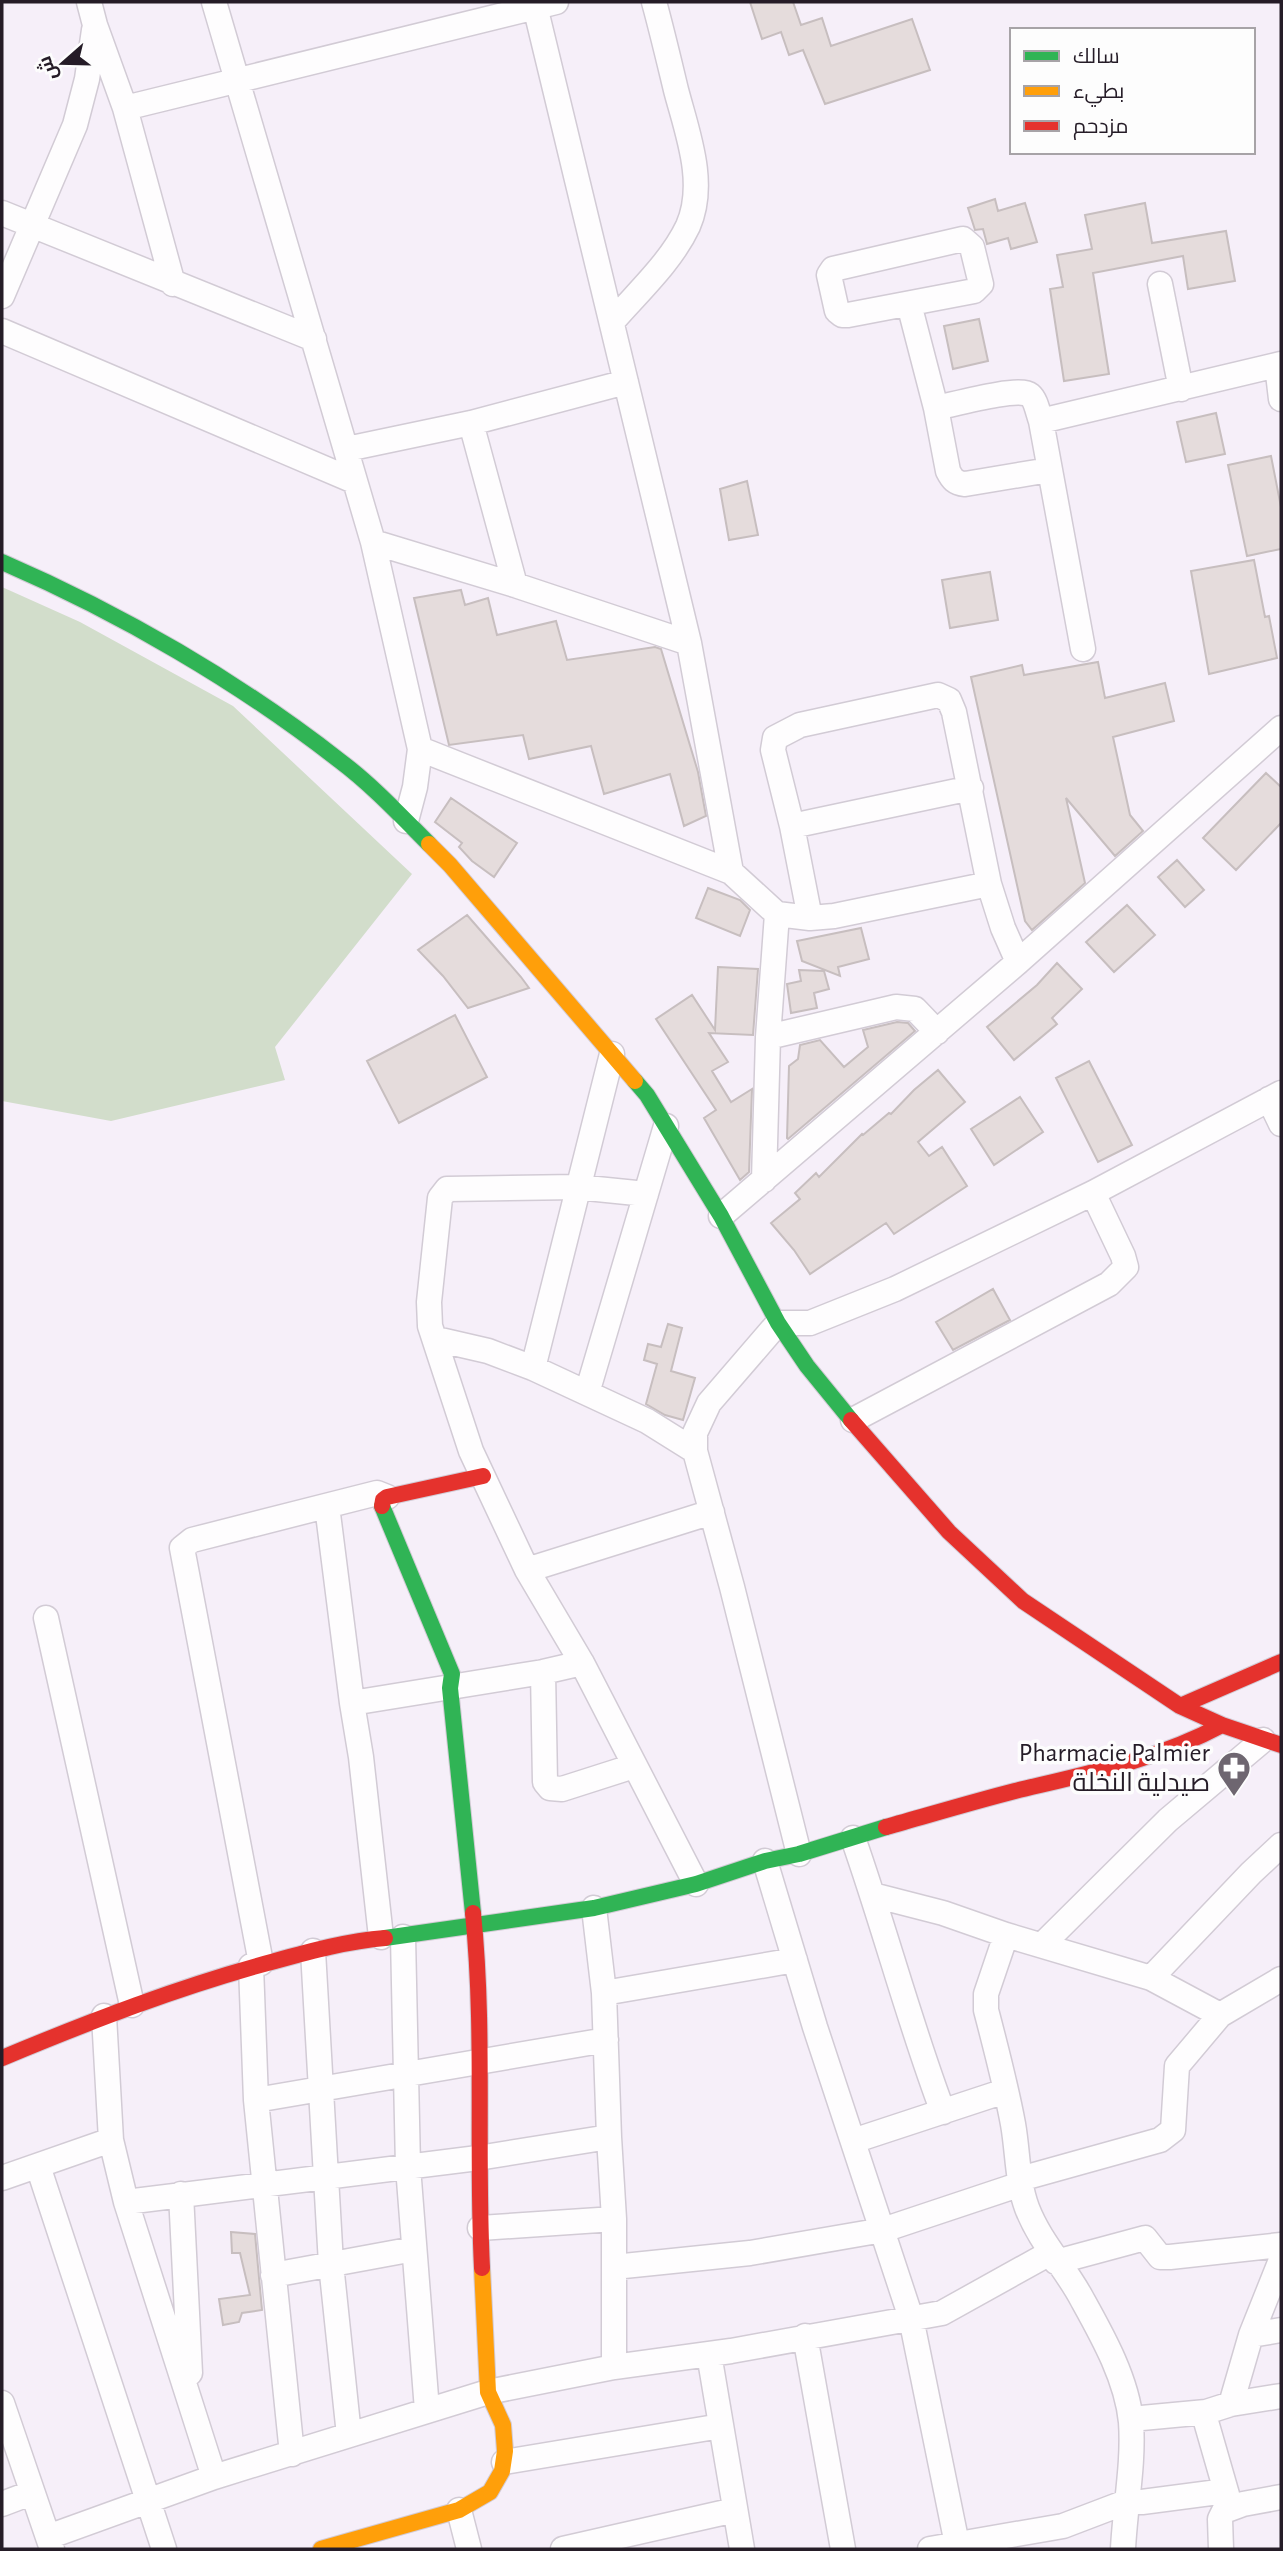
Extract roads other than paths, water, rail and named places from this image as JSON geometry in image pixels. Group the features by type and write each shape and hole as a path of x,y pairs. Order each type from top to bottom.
{"street":[{"path":"214,2 373,542 420,749 415,787 406,821"},
{"path":"612,322 673,252 693,211 693,158 654,2"},
{"path":"125,108 542,3 612,322 689,643 731,872"},
{"path":"92,14 125,108 173,284"},
{"path":"2,296 75,125 87,79 92,14"},
{"path":"2,213 314,339"},
{"path":"963,239 968,242 972,247 981,284 974,291 909,304 842,315 837,311 829,271 963,239"},
{"path":"1160,284 1181,388"},
{"path":"909,304 936,408 948,471 957,483 1049,470"},
{"path":"2,331 354,481"},
{"path":"1041,421 1279,365 1281,398"},
{"path":"347,449 471,423 626,382"},
{"path":"936,408 1013,392 1027,393 1033,397 1041,421 1083,649"},
{"path":"471,423 515,585"},
{"path":"373,542 515,585 689,643"},
{"path":"2,562 44,580 109,614 239,688 342,762 406,821 450,865 647,1095 722,1216 778,1323 831,1397 950,1532 1023,1601 1180,1706 1272,1743"},
{"path":"810,918 792,826 773,750 775,738 800,725 938,695 948,700 954,712 989,884 1003,928 1018,962"},
{"path":"722,1216 1018,962 1281,728"},
{"path":"420,749 731,872 777,914 810,918 834,916 989,884"},
{"path":"792,826 971,788"},
{"path":"764,1180 768,1037 777,914"},
{"path":"768,1037 903,1007 915,1009 937,1032"},
{"path":"533,1368 612,1054"},
{"path":"799,1854 695,1451 695,1433 709,1403 778,1323 810,1323 895,1289 1093,1193 1275,1096 1281,1125"},
{"path":"587,1393 666,1126"},
{"path":"646,1194 577,1187 447,1189 441,1194 429,1302 430,1326 453,1400 483,1476 527,1570 582,1664 696,1884"},
{"path":"853,1420 1109,1284 1119,1275 1126,1267 1123,1256 1093,1193"},
{"path":"436,1339 488,1351 533,1368 647,1421 695,1451"},
{"path":"292,2454 256,2099 256,1965 181,1548 192,1540 377,1493 387,1496 483,1476"},
{"path":"321,2549 460,2510 490,2492 504,2462 503,2425 488,2392 478,2158 481,2063 474,1924 450,1688 452,1674 382,1507 387,1496"},
{"path":"327,1506 352,1703 392,1937 406,2075 408,2167 427,2410"},
{"path":"527,1570 712,1512"},
{"path":"46,1618 132,2005"},
{"path":"1180,1706 1281,1662"},
{"path":"352,1703 582,1664"},
{"path":"543,1672 545,1782 550,1788 562,1789 634,1766"},
{"path":"2,2058 132,2005 256,1965 313,1951 392,1937 594,1908 696,1884 765,1861 799,1854 1004,1794 1102,1772 1168,1752 1195,1741 1222,1725"},
{"path":"1042,1945 1168,1821 1272,1743"},
{"path":"853,1838 922,2058 943,2112"},
{"path":"1151,1978 1281,1845"},
{"path":"765,1861 912,2318 957,2546"},
{"path":"873,1895 943,1913 1006,1935 1151,1978 1220,2015"},
{"path":"594,1908 604,1993 614,2219 614,2367"},
{"path":"1006,1935 986,1994 986,2010 1013,2124 1020,2179 1028,2211 1053,2257 1080,2295 1111,2355 1130,2419 1131,2445 1123,2549"},
{"path":"313,1951 331,2264 349,2435"},
{"path":"604,1993 795,1959"},
{"path":"1020,2179 1165,2138 1173,2130 1177,2066 1220,2015 1281,1979"},
{"path":"104,2016 111,2140 126,2202 214,2477"},
{"path":"256,2099 606,2040"},
{"path":"853,2141 1005,2091"},
{"path":"126,2202 478,2158 609,2137"},
{"path":"2,2178 111,2140"},
{"path":"38,2166 164,2549"},
{"path":"614,2267 750,2253 883,2230 1018,2185 1020,2179"},
{"path":"181,2194 191,2405"},
{"path":"480,2228 614,2219"},
{"path":"2,2403 50,2543 214,2477 488,2392 614,2367 709,2354 942,2313 1053,2257 1145,2238 1160,2257 1281,2245"},
{"path":"273,2275 414,2249"},
{"path":"1231,2404 1251,2335 1281,2260"},
{"path":"1251,2335 1281,2330"},
{"path":"805,2336 843,2549"},
{"path":"709,2354 742,2549"},
{"path":"1130,2419 1206,2412 1231,2404 1281,2396"},
{"path":"1206,2412 1205,2418 1229,2499 1220,2519 1221,2549"},
{"path":"504,2462 721,2426"},
{"path":"2,2504 31,2493"},
{"path":"930,2549 1063,2526 1126,2502 1281,2497"},
{"path":"460,2510 469,2549"},
{"path":"563,2549 735,2510"}],"place":[{"name":"Pharmacie Palmier صيدلية النخلة","path":"1234,1798"}]}
